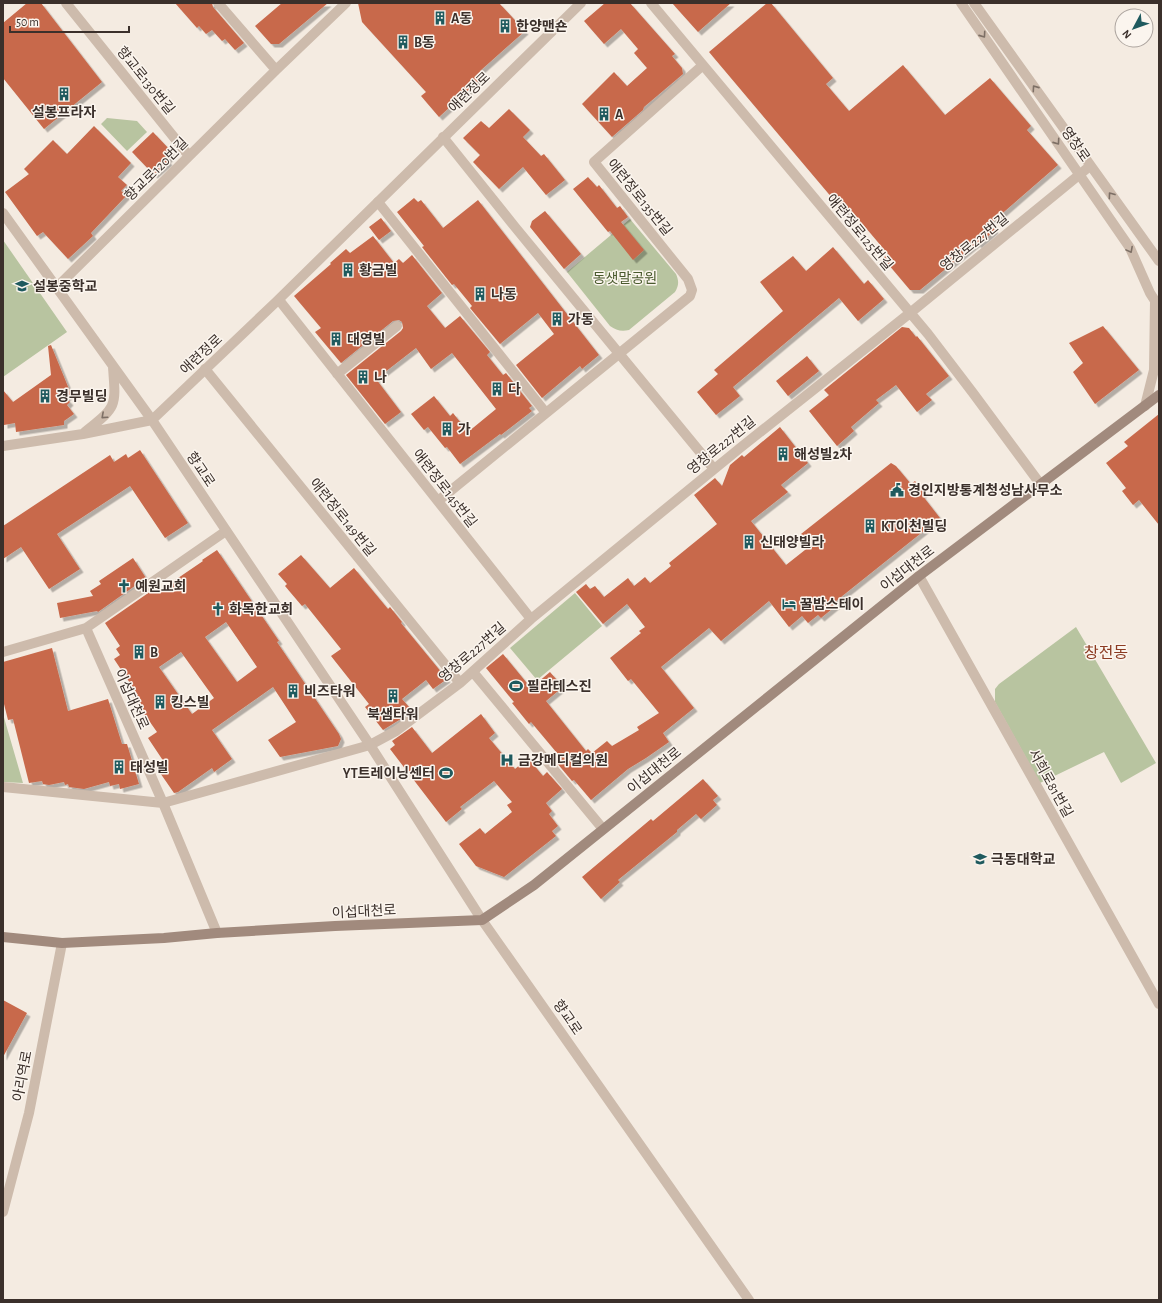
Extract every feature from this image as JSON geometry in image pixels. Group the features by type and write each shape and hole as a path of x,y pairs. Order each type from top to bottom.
{"main road":[{"name":"이섭대천로","path":"3,938 62,943 164,938 217,933 482,920 534,885 919,576 1159,395"}],"street":[{"name":"향교로130번길","path":"66,3 189,156"},
{"path":"218,3 276,70"},
{"name":"향교로120번길","path":"56,288 276,70 346,3"},
{"name":"애련정로","path":"152,420 278,300 580,3"},
{"name":"애련정로125번길","path":"650,3 910,312 973,393 1040,485"},
{"name":"영창로","path":"961,3 1130,248 1150,293 1157,304"},
{"name":"영창로","path":"974,3 1159,261"},
{"name":"애련정로135번길","path":"438,501 690,296 692,290 688,279 594,162 703,65"},
{"path":"443,137 714,469"},
{"name":"영창로227번길","path":"370,745 396,731 460,683 531,619 714,469 1090,166"},
{"path":"378,202 546,413"},
{"name":"향교로","path":"3,213 152,420 370,745 482,920 749,1300"},
{"name":"애련정로145번길","path":"278,300 531,619"},
{"path":"1145,406 1154,370 1157,304"},
{"path":"337,374 397,326"},
{"path":"84,434 112,408 115,392 113,367"},
{"name":"애련정로149번길","path":"205,369 460,683"},
{"path":"3,446 84,434 152,420"},
{"path":"3,652 86,628 226,531"},
{"name":"서희로81번길","path":"919,576 1159,1004"},
{"name":"이섭대천로","path":"86,628 163,803 217,933"},
{"path":"473,672 603,829"},
{"path":"3,787 163,803 370,745"},
{"name":"아리역로","path":"3,1212 29,1113 62,943"}],"green space":[{"path":"107,118 137,121 147,132 127,151 101,124"},
{"name":"동샛말공원","path":"630,219 676,274 678,283 675,292 629,330 621,331 610,326 567,272"},
{"name":"설봉중학교","path":"3,240 67,332 3,377"},
{"path":"575,593 602,626 537,680 510,648"},
{"path":"1076,627 1156,763 1121,783 1104,752 1040,783 995,702 995,689 999,684"},
{"path":"3,714 23,783 3,782"}],"building":[{"path":"27,3 41,3 102,82 44,129 3,78 3,23"},
{"path":"175,3 212,3 213,7 244,43 235,50 225,39 222,41 212,30 206,34 199,26 197,28"},
{"path":"282,3 328,3 279,44 271,44 255,26"},
{"path":"358,3 499,3 525,31 480,71 484,76 439,117 421,96 426,92 362,22"},
{"path":"605,3 630,3 675,54 672,56 682,68 683,74 644,107 643,110 612,137 582,104 614,72 627,86 647,68 634,53 638,49 621,29 604,44 584,21"},
{"path":"672,3 731,3 698,32"},
{"path":"767,3 771,3 833,78 826,84 849,111 903,65 945,115 990,78 1031,126 1027,130 1058,165 990,224 995,230 978,245 977,243 920,290 910,290 883,258 888,254 849,208 844,212 709,52"},
{"path":"509,109 530,130 523,137 541,156 544,154 565,180 546,195 523,167 499,189 473,162 480,155 463,138 481,121 489,128"},
{"path":"94,126 131,163 118,177 127,185 121,191 127,195 91,233 93,236 68,259 43,232 37,236 5,192 29,174 24,169 53,140 67,154"},
{"path":"153,132 171,151 169,152 172,155 167,160 169,162 154,175 132,152"},
{"path":"588,177 597,187 599,185 617,208 620,206 628,217 621,222 644,250 633,260 573,189"},
{"path":"414,198 418,202 421,200 443,228 478,200 599,355 582,369 580,366 542,398 516,365 554,334 538,313 500,344 470,308 472,306 454,284 452,285 422,247 424,246 397,212"},
{"path":"545,211 581,254 564,269 530,227 532,221"},
{"path":"381,218 391,231 379,240 369,227"},
{"path":"373,236 394,263 399,259 403,263 412,255 442,293 427,306 445,328 460,316 490,352 487,355 503,375 506,373 532,406 529,408 532,411 460,464 447,447 445,448 428,427 424,430 411,414 434,396 450,416 453,413 468,432 496,409 452,353 431,369 416,348 376,379 401,412 385,424 346,375 401,331 403,328 402,322 399,320 393,321 341,363 315,332 321,328 294,296 346,249 350,253"},
{"path":"833,247 864,284 868,280 884,299 858,321 839,298 733,387 740,396 716,415 697,392 718,374 714,370 783,311 760,282 793,256 806,271"},
{"path":"1103,326 1139,370 1095,404 1073,372 1083,363 1069,343"},
{"path":"902,327 909,328 916,337 917,336 949,376 926,394 932,400 917,412 896,385 876,400 879,403 851,427 854,431 837,446 809,411 829,395 824,390"},
{"name":"경무빌딩","path":"51,345 71,394 66,398 70,402 67,405 74,414 64,421 64,425 16,432 15,423 4,425 3,390 13,402 51,375 48,346"},
{"path":"807,356 819,371 788,396 776,381"},
{"path":"1159,414 1159,525 1139,500 1133,505 1122,491 1126,488 1106,463 1128,446 1124,442"},
{"path":"780,427 808,463 781,485 788,492 751,521 786,565 810,546 801,534 891,463 896,466 911,484 915,481 925,493 922,495 940,518 836,601 838,604 821,618 818,615 808,623 802,616 789,627 769,601 721,641 709,628 661,667 694,708 663,733 669,742 628,769 591,800 557,763 562,759 531,722 529,724 512,703 514,702 486,668 503,654 531,688 550,672 563,687 546,701 586,751 588,749 592,753 607,741 612,746 639,730 637,727 659,713 631,679 628,681 610,658 641,633 639,631 645,627 627,604 603,624 576,592 586,584 590,589 595,586 604,597 628,578 634,586 645,577 650,583 671,566 669,563 717,524 694,495 715,478 722,486 730,465 742,455 744,457"},
{"path":"140,450 188,523 165,538 130,486 57,534 80,569 49,589 21,547 3,559 3,526 110,455 114,462 126,454 128,458"},
{"path":"217,550 279,641 277,642 341,739 338,746 280,757 268,740 296,722 273,687 212,730 232,759 214,772 212,768 178,792 174,793 156,767 164,762 148,738 157,732 133,698 138,695 114,659 120,655 116,649 120,646 105,623 154,589 155,591 159,591 203,561 202,560","holes":["226,622 257,667 237,682 205,637","181,652 214,698 192,714 159,667"]},
{"path":"301,555 330,588 354,568 388,609 390,607 402,622 401,623 447,679 433,689 426,680 402,699 410,708 402,714 404,717 383,730 365,707 369,704 331,656 341,649 305,604 302,606 285,586 287,584 278,574"},
{"path":"133,558 146,578 98,612 60,618 57,603 93,596 90,591 101,584 99,581"},
{"path":"52,648 68,711 108,699 122,744 127,744 139,784 120,789 119,784 110,786 109,782 84,789 69,787 68,784 65,785 64,782 49,785 43,784 42,781 29,783 13,719 8,720 3,700 3,662"},
{"path":"481,714 495,733 489,738 515,769 528,758 543,776 547,772 562,789 546,803 552,811 549,814 558,826 552,831 556,836 504,877 476,866 459,844 480,828 485,834 512,812 507,805 512,802 494,781 460,807 462,809 446,822 390,749 395,745 392,741 412,727 432,753"},
{"path":"703,779 718,796 713,800 717,805 701,819 696,814 677,830 677,832 618,880 620,882 601,899 582,877 651,819 653,821"},
{"path":"3,1000 27,1013 3,1057"}],"place":[{"name":"A동","path":"440,18"},
{"name":"한양맨숀","path":"505,26"},
{"name":"B동","path":"403,42"},
{"name":"설봉프라자","path":"64,94"},
{"name":"A","path":"604,114"},
{"name":"황금빌","path":"348,270"},
{"name":"설봉중학교","path":"22,286"},
{"name":"나동","path":"480,294"},
{"name":"가동","path":"557,319"},
{"name":"대영빌","path":"336,339"},
{"name":"나","path":"363,377"},
{"name":"다","path":"497,389"},
{"name":"경무빌딩","path":"45,396"},
{"name":"가","path":"447,429"},
{"name":"해성빌2차","path":"783,454"},
{"name":"경인지방통계청성남사무소","path":"897,490"},
{"name":"KT이천빌딩","path":"870,526"},
{"name":"신태양빌라","path":"749,542"},
{"name":"예원교회","path":"124,586"},
{"name":"꿀밤스테이","path":"789,604"},
{"name":"화목한교회","path":"218,609"},
{"name":"B","path":"139,652"},
{"name":"필라테스진","path":"516,686"},
{"name":"비즈타워","path":"293,691"},
{"name":"북샘타워","path":"393,696"},
{"name":"킹스빌","path":"160,702"},
{"name":"금강메디컬의원","path":"507,760"},
{"name":"태성빌","path":"119,767"},
{"name":"YT트레이닝센터","path":"446,773"},
{"name":"극동대학교","path":"980,859"}],"district":[{"name":"창전동","path":"1106,652"}]}
